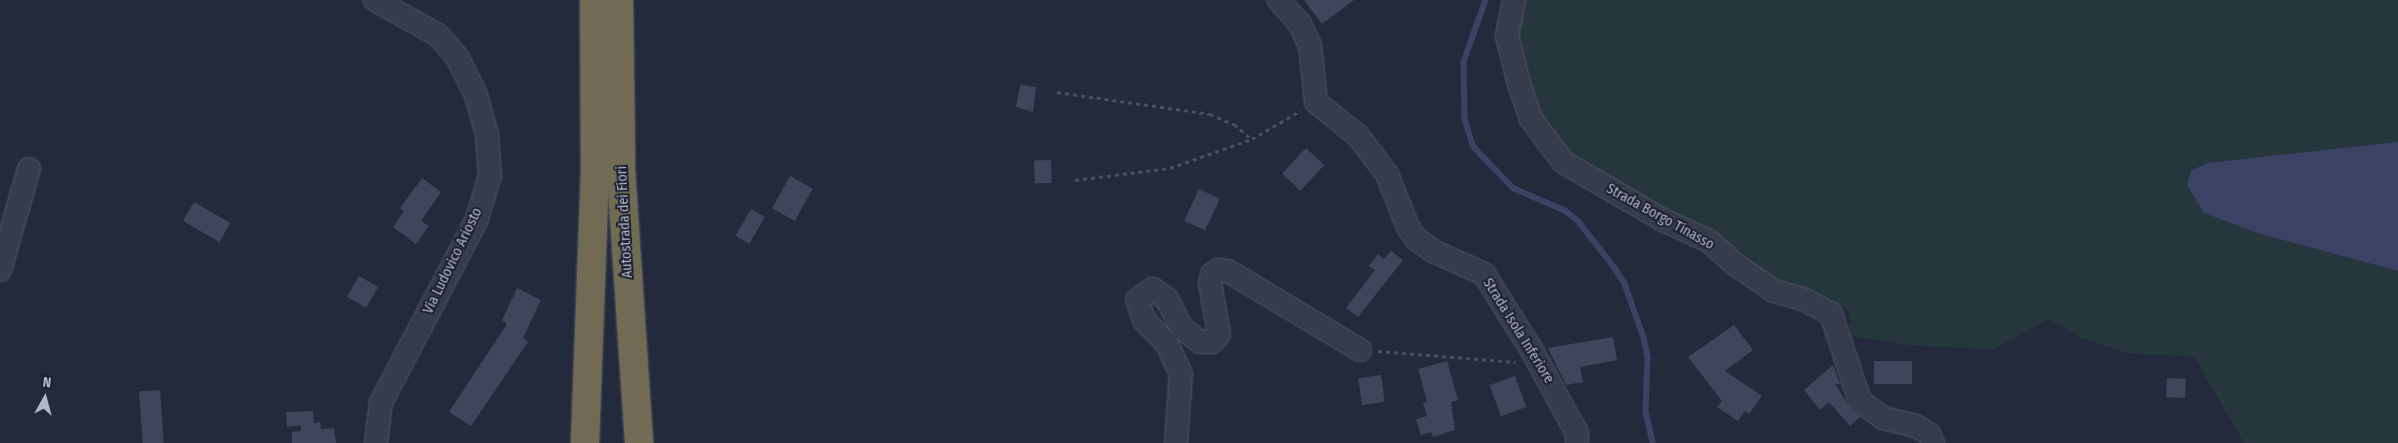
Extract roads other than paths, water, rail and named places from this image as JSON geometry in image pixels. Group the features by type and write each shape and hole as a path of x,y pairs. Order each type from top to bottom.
{"highway":[{"name":"Autostrada dei Fiori","path":"585,443 595,172 594,0"},
{"name":"Autostrada dei Fiori","path":"619,0 621,171 639,443"}],"street":[{"name":"Via Ludovico Ariosto","path":"375,0 438,35 457,57 476,95 487,135 490,175 477,219 381,403 376,443"},
{"name":"Strada Isola Inferiore","path":"1279,0 1300,24 1310,45 1316,102 1358,136 1387,174 1408,227 1416,239 1433,251 1484,274 1540,364 1577,433 1577,443"},
{"name":"Strada Borgo Tinasso","path":"1514,0 1507,36 1519,84 1531,119 1563,162 1663,220 1709,241 1736,265 1774,291 1806,300 1832,314 1860,401 1883,418 1916,426 1929,434 1933,443"},
{"path":"0,270 29,169"},
{"path":"1176,443 1180,374 1166,344 1144,320 1137,300 1153,289 1167,299 1182,328 1200,342 1212,342 1219,334 1210,283 1212,274 1218,270 1228,271 1360,350"}],"water":[{"path":"2398,142 2398,271 2261,234 2204,213 2187,185 2191,171 2207,163"}],"waterway":[{"path":"1486,0 1464,62 1465,119 1473,146 1513,188 1566,211 1579,222 1615,268 1625,284 1644,338 1648,357 1646,412 1653,443"}]}
